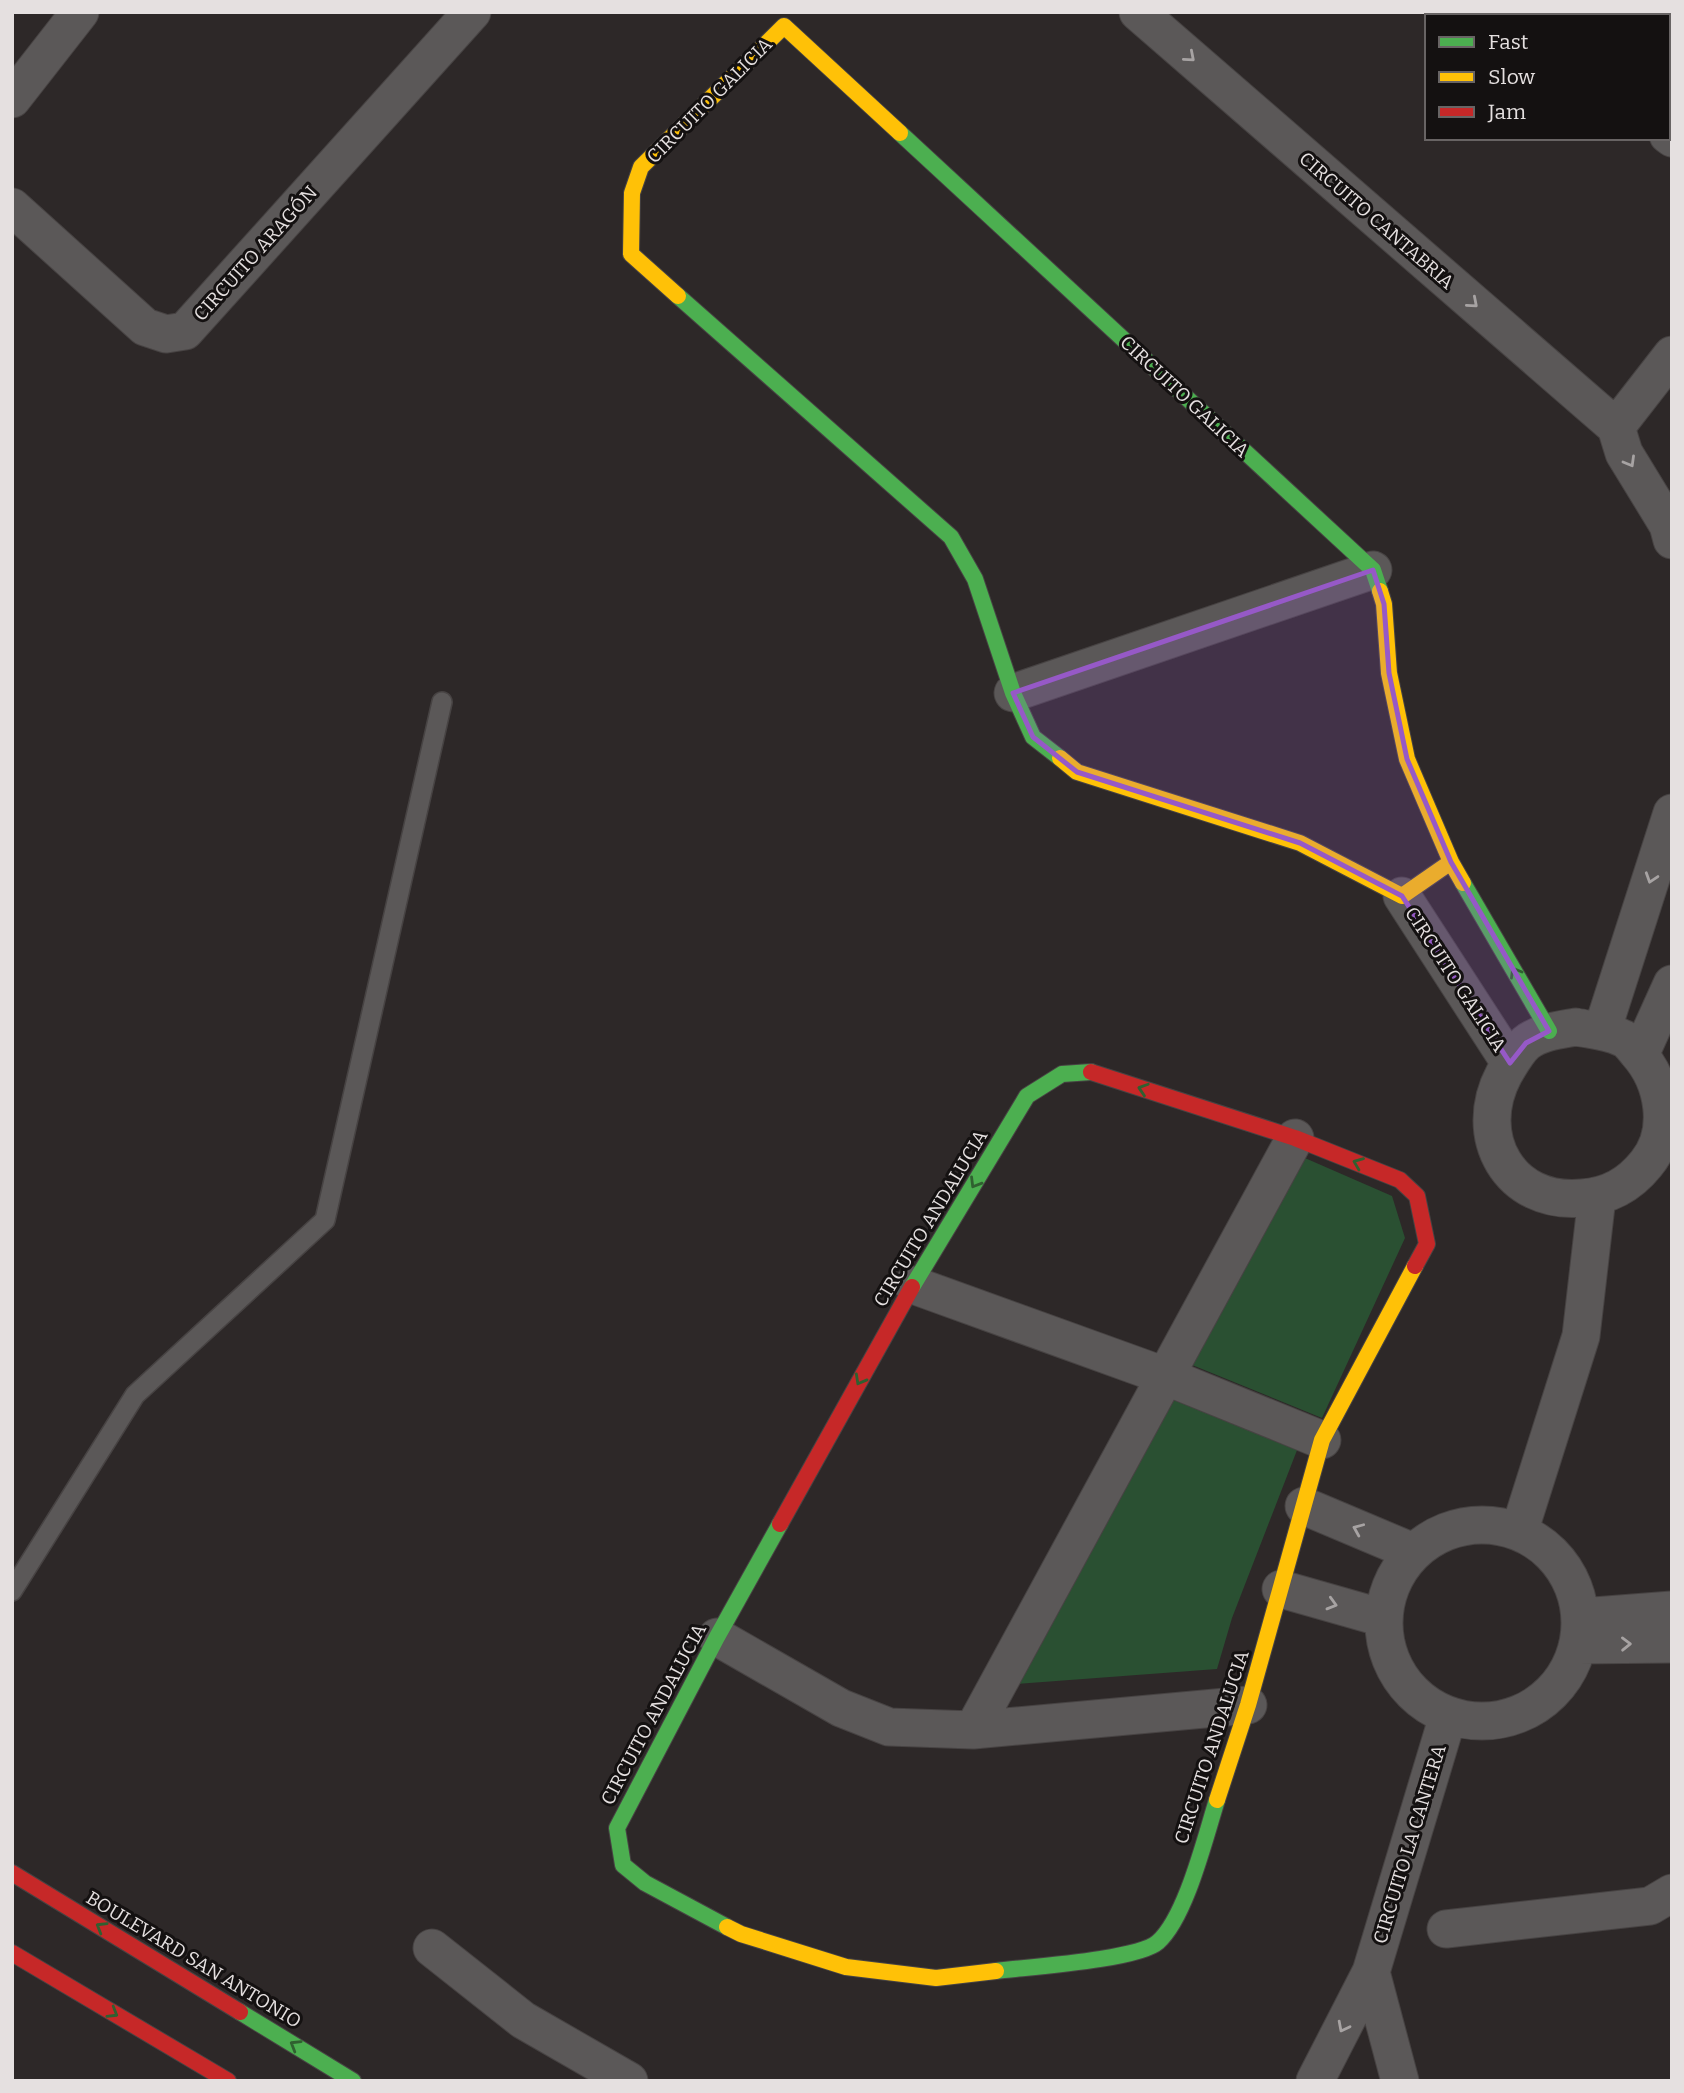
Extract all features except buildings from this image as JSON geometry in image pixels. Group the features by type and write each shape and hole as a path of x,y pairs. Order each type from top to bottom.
{"street":[{"path":"12,99 80,12"},
{"name":"CIRCUITO ARAGÓN","path":"12,207 145,327 166,334 185,331 472,12"},
{"name":"CIRCUITO CANTABRIA","path":"1139,12 1616,427 1624,453 1668,525 1672,540"},
{"name":"CIRCUITO GALICIA","path":"1510,1063 1402,896 1300,843 1077,772 1033,737 1013,694 975,579 951,537 631,254 632,193 641,167 784,26 1373,570 1384,604 1389,673 1407,760 1451,862 1549,1031"},
{"path":"1616,427 1672,355"},
{"path":"1013,694 1373,570"},
{"path":"1602,1031 1672,813"},
{"name":"CIRCUITO GALICIA","path":"1402,896 1451,862"},
{"path":"1640,1055 1672,984"},
{"path":"1576,1027 1602,1031 1624,1038 1653,1073 1660,1094 1662,1117 1659,1139 1650,1159 1636,1176 1618,1189 1597,1197 1571,1199 1545,1194 1522,1185 1505,1166 1494,1142 1492,1115 1497,1088 1510,1063 1526,1043 1549,1031 1576,1027"},
{"name":"CIRCUITO ANDALUCIA","path":"1091,1072 1295,1138 1400,1180 1417,1196 1427,1244 1322,1440 1248,1706 1178,1916 1157,1944 1117,1957 936,1978 859,1968 741,1934 645,1883 623,1865 617,1828 717,1637 914,1285 1027,1096 1062,1074 1091,1072"},
{"path":"973,1730 1295,1138"},
{"path":"1520,1532 1581,1336 1597,1197"},
{"path":"914,1285 1165,1376 1322,1440"},
{"path":"1304,1506 1413,1552"},
{"path":"1492,1525 1520,1532 1554,1555 1576,1590 1580,1631 1571,1668 1558,1688 1540,1704 1519,1715 1496,1721 1471,1722 1448,1716 1425,1704 1407,1687 1393,1666 1385,1643 1383,1618 1387,1594 1398,1571 1413,1552 1436,1535 1464,1526 1492,1525"},
{"path":"1281,1589 1383,1618"},
{"path":"1580,1631 1672,1610"},
{"path":"1580,1631 1672,1644"},
{"path":"717,1637 841,1708 889,1727 973,1730 1248,1706"},
{"name":"CIRCUITO LA CANTERA","path":"1315,2081 1371,1972 1448,1716"},
{"name":"BOULEVARD SAN ANTONIO","path":"12,1873 353,2081"},
{"path":"1446,1930 1650,1906 1672,1893"},
{"path":"432,1948 523,2020 629,2081"},
{"path":"12,1953 228,2081"},
{"path":"1371,1972 1400,2081"}],"lane":[{"path":"12,1591 135,1395 325,1220 442,702"}],"highlighted area":[{"path":"1373,570 1384,604 1389,673 1407,759 1451,862 1549,1031 1526,1043 1510,1063 1402,896 1300,843 1077,772 1033,737 1013,693"}],"green space":[{"path":"1298,1155 1392,1196 1405,1238 1322,1418 1170,1356"},
{"path":"1159,1393 1299,1445 1232,1618 1217,1669 1015,1684"}],"traffic: fast":[{"path":"900,133 1373,570 1380,591"},
{"path":"678,296 951,537 975,579 1013,693 1033,737 1060,758"},
{"path":"1463,883 1549,1031"},
{"path":"912,1287 1027,1096 1062,1074 1091,1072"},
{"path":"727,1927 645,1883 623,1865 617,1828 717,1637 780,1524"},
{"path":"996,1971 1129,1954 1158,1942 1168,1930 1186,1896 1217,1800"},
{"path":"240,2012 353,2081"}],"traffic: slow":[{"path":"678,296 631,254 632,193 641,167 784,26 900,133"},
{"path":"1380,591 1384,604 1389,673 1407,759 1451,862 1463,883"},
{"path":"1060,758 1077,772 1300,843 1402,896 1451,862"},
{"path":"1217,1800 1248,1705 1322,1440 1415,1266"},
{"path":"727,1927 741,1934 846,1967 936,1978 996,1971"}],"traffic: jam":[{"path":"1091,1072 1295,1138 1400,1180 1417,1196 1427,1244 1415,1266"},
{"path":"780,1524 912,1287"},
{"path":"12,1873 240,2012"},
{"path":"12,1953 228,2081"}]}
